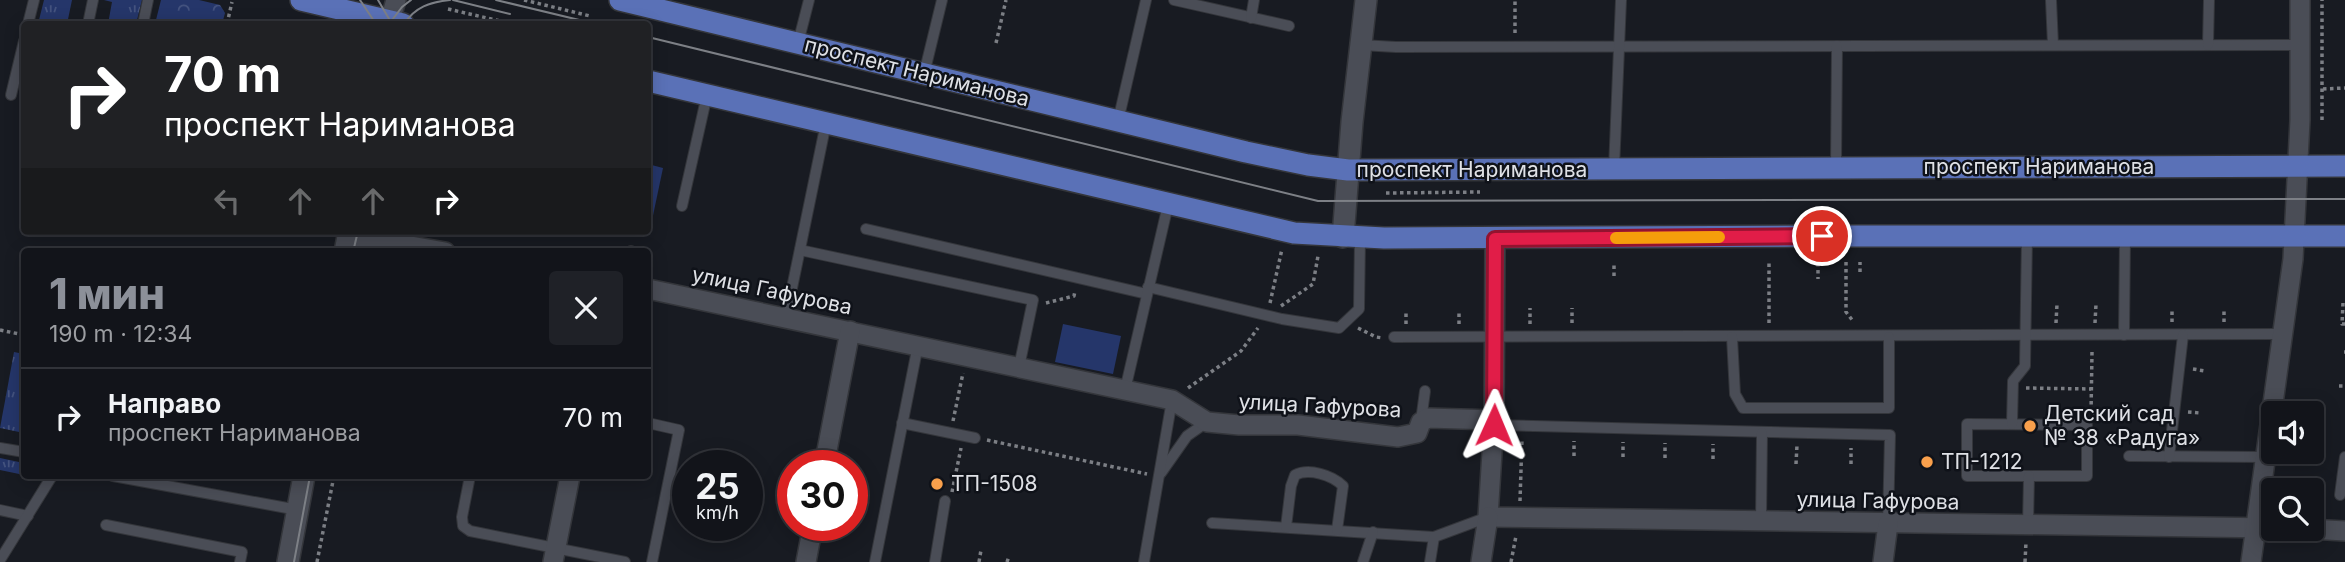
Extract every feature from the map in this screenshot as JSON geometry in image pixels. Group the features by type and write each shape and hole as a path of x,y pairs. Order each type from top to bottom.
{"main road":[{"path":"302,0 386,21"},
{"name":"проспект Нариманова","path":"621,0 1246,152 1348,170 2345,166"},
{"path":"651,82 1294,233 1351,237 1495,239 2345,236"}],"street":[{"path":"394,21 396,0"},
{"path":"1351,237 1348,170 1366,0"},
{"path":"2273,401 2294,237 2301,0"},
{"path":"348,239 415,248"},
{"path":"1481,562 1488,517 1494,423 1495,239"},
{"name":"улица Гафурова","path":"651,290 1172,400 1207,422 1298,425 1398,437 1416,433 1421,422 1428,418 1494,423"},
{"path":"827,450 850,331"},
{"path":"288,562 303,479"},
{"path":"555,555 569,479"},
{"name":"улица Гафурова","path":"1488,517 2261,527"},
{"path":"1883,562 1888,524"},
{"path":"2324,530 2345,531"},
{"path":"2251,562 2261,537"},
{"path":"806,562 810,541"}],"lane":[{"path":"29,21 34,0"},
{"path":"89,21 93,0"},
{"path":"144,21 148,0"},
{"path":"799,43 808,0"},
{"path":"923,74 942,0"},
{"path":"1118,121 1146,0"},
{"path":"1174,0 1289,26"},
{"path":"1251,18 1254,0"},
{"path":"1614,169 1621,0"},
{"path":"2051,0 2053,45"},
{"path":"2208,45 2209,0"},
{"path":"1361,46 2300,44"},
{"path":"1836,46 1836,167"},
{"path":"11,95 21,53"},
{"path":"682,206 707,95"},
{"path":"786,317 827,123"},
{"path":"1125,390 1168,205"},
{"path":"866,229 1078,278 1339,328 1359,309 1351,237"},
{"path":"2012,424 2013,381 2025,366 2026,236"},
{"path":"2124,335 2125,237"},
{"path":"800,250 1033,300 1019,367"},
{"path":"1394,337 2282,334"},
{"path":"2169,457 2183,335"},
{"path":"1732,337 1735,394 1743,408 1889,408 1889,337"},
{"path":"875,562 918,345"},
{"path":"1421,422 1425,391"},
{"path":"1144,562 1172,400"},
{"path":"1159,476 1187,436 1207,422"},
{"path":"1494,423 1522,426 1890,435 1888,524"},
{"path":"651,424 679,430 652,562"},
{"path":"902,424 975,438"},
{"path":"1967,424 2087,425 2087,476 2029,476 1967,476 1967,424"},
{"path":"1760,522 1762,433"},
{"path":"0,448 21,452"},
{"path":"2129,456 2261,457"},
{"path":"2340,495 2345,460"},
{"path":"1286,527 1291,486 1295,475 1301,472 1327,475 1343,486 1337,530"},
{"path":"2028,526 2029,476"},
{"path":"0,560 50,479"},
{"path":"129,479 298,510"},
{"path":"469,479 462,517 463,526 470,531 555,555 625,562"},
{"path":"935,562 945,501"},
{"path":"0,510 28,516"},
{"path":"1212,523 1434,537 1488,517"},
{"path":"106,525 242,552 240,562"},
{"path":"1363,562 1373,532"},
{"path":"1430,562 1434,537"}],"path":[{"path":"524,0 590,16"},
{"path":"996,43 1006,0"},
{"path":"1515,47 1516,0"},
{"path":"2322,0 2322,120"},
{"path":"228,21 232,2"},
{"path":"448,9 500,21"},
{"path":"2322,89 2345,89"},
{"path":"1386,193 1480,192"},
{"path":"1267,316 1283,248"},
{"path":"1172,400 1241,351 1267,316 1313,284 1318,256"},
{"path":"1769,262 1769,337"},
{"path":"1818,262 1818,279"},
{"path":"1846,262 1846,312 1864,337"},
{"path":"1860,262 1860,272"},
{"path":"1614,263 1614,276"},
{"path":"1033,300 1046,303 1074,296 1078,278"},
{"path":"2343,303 2342,324 2345,324"},
{"path":"1347,321 1376,338 1394,337"},
{"path":"0,330 21,334"},
{"path":"2092,352 2091,414 2107,414"},
{"path":"951,433 967,356"},
{"path":"2339,386 2345,386"},
{"path":"2013,388 2091,389"},
{"path":"1511,562 1519,517 1522,426"},
{"path":"945,501 952,496 963,436"},
{"path":"975,438 1159,476"},
{"path":"317,562 333,479"},
{"path":"979,562 981,550"},
{"path":"1007,562 1009,556"}],"green space":[{"path":"44,0 72,0 68,21 39,21"},
{"path":"104,0 142,0 137,21 109,21 112,2"},
{"path":"161,0 199,0 220,5 225,13 223,21 156,21"},
{"path":"651,165 663,168 651,225"},
{"path":"1063,324 1121,336 1113,374 1055,362"},
{"path":"14,352 21,353 21,432 0,428"},
{"path":"21,455 21,474 0,470 0,458 19,462"}],"tram line":[{"path":"360,0 374,21"},
{"path":"378,0 390,21"},
{"path":"391,21 411,0"},
{"path":"406,21 424,6 450,0"},
{"path":"453,0 510,14"},
{"path":"496,0 584,21"},
{"path":"651,38 1318,201 2345,199"},
{"path":"354,248 357,235"},
{"path":"294,562 309,479"}],"slow traffic":[{"path":"1616,238 1719,237"}],"place":[{"name":"Детский сад № 38 «Радуга»","path":"2030,426"},
{"name":"ТП-1212","path":"1927,462"},
{"name":"ТП-1508","path":"937,484"}],"route":[{"path":"1494,425 1495,239 1822,236"}]}
